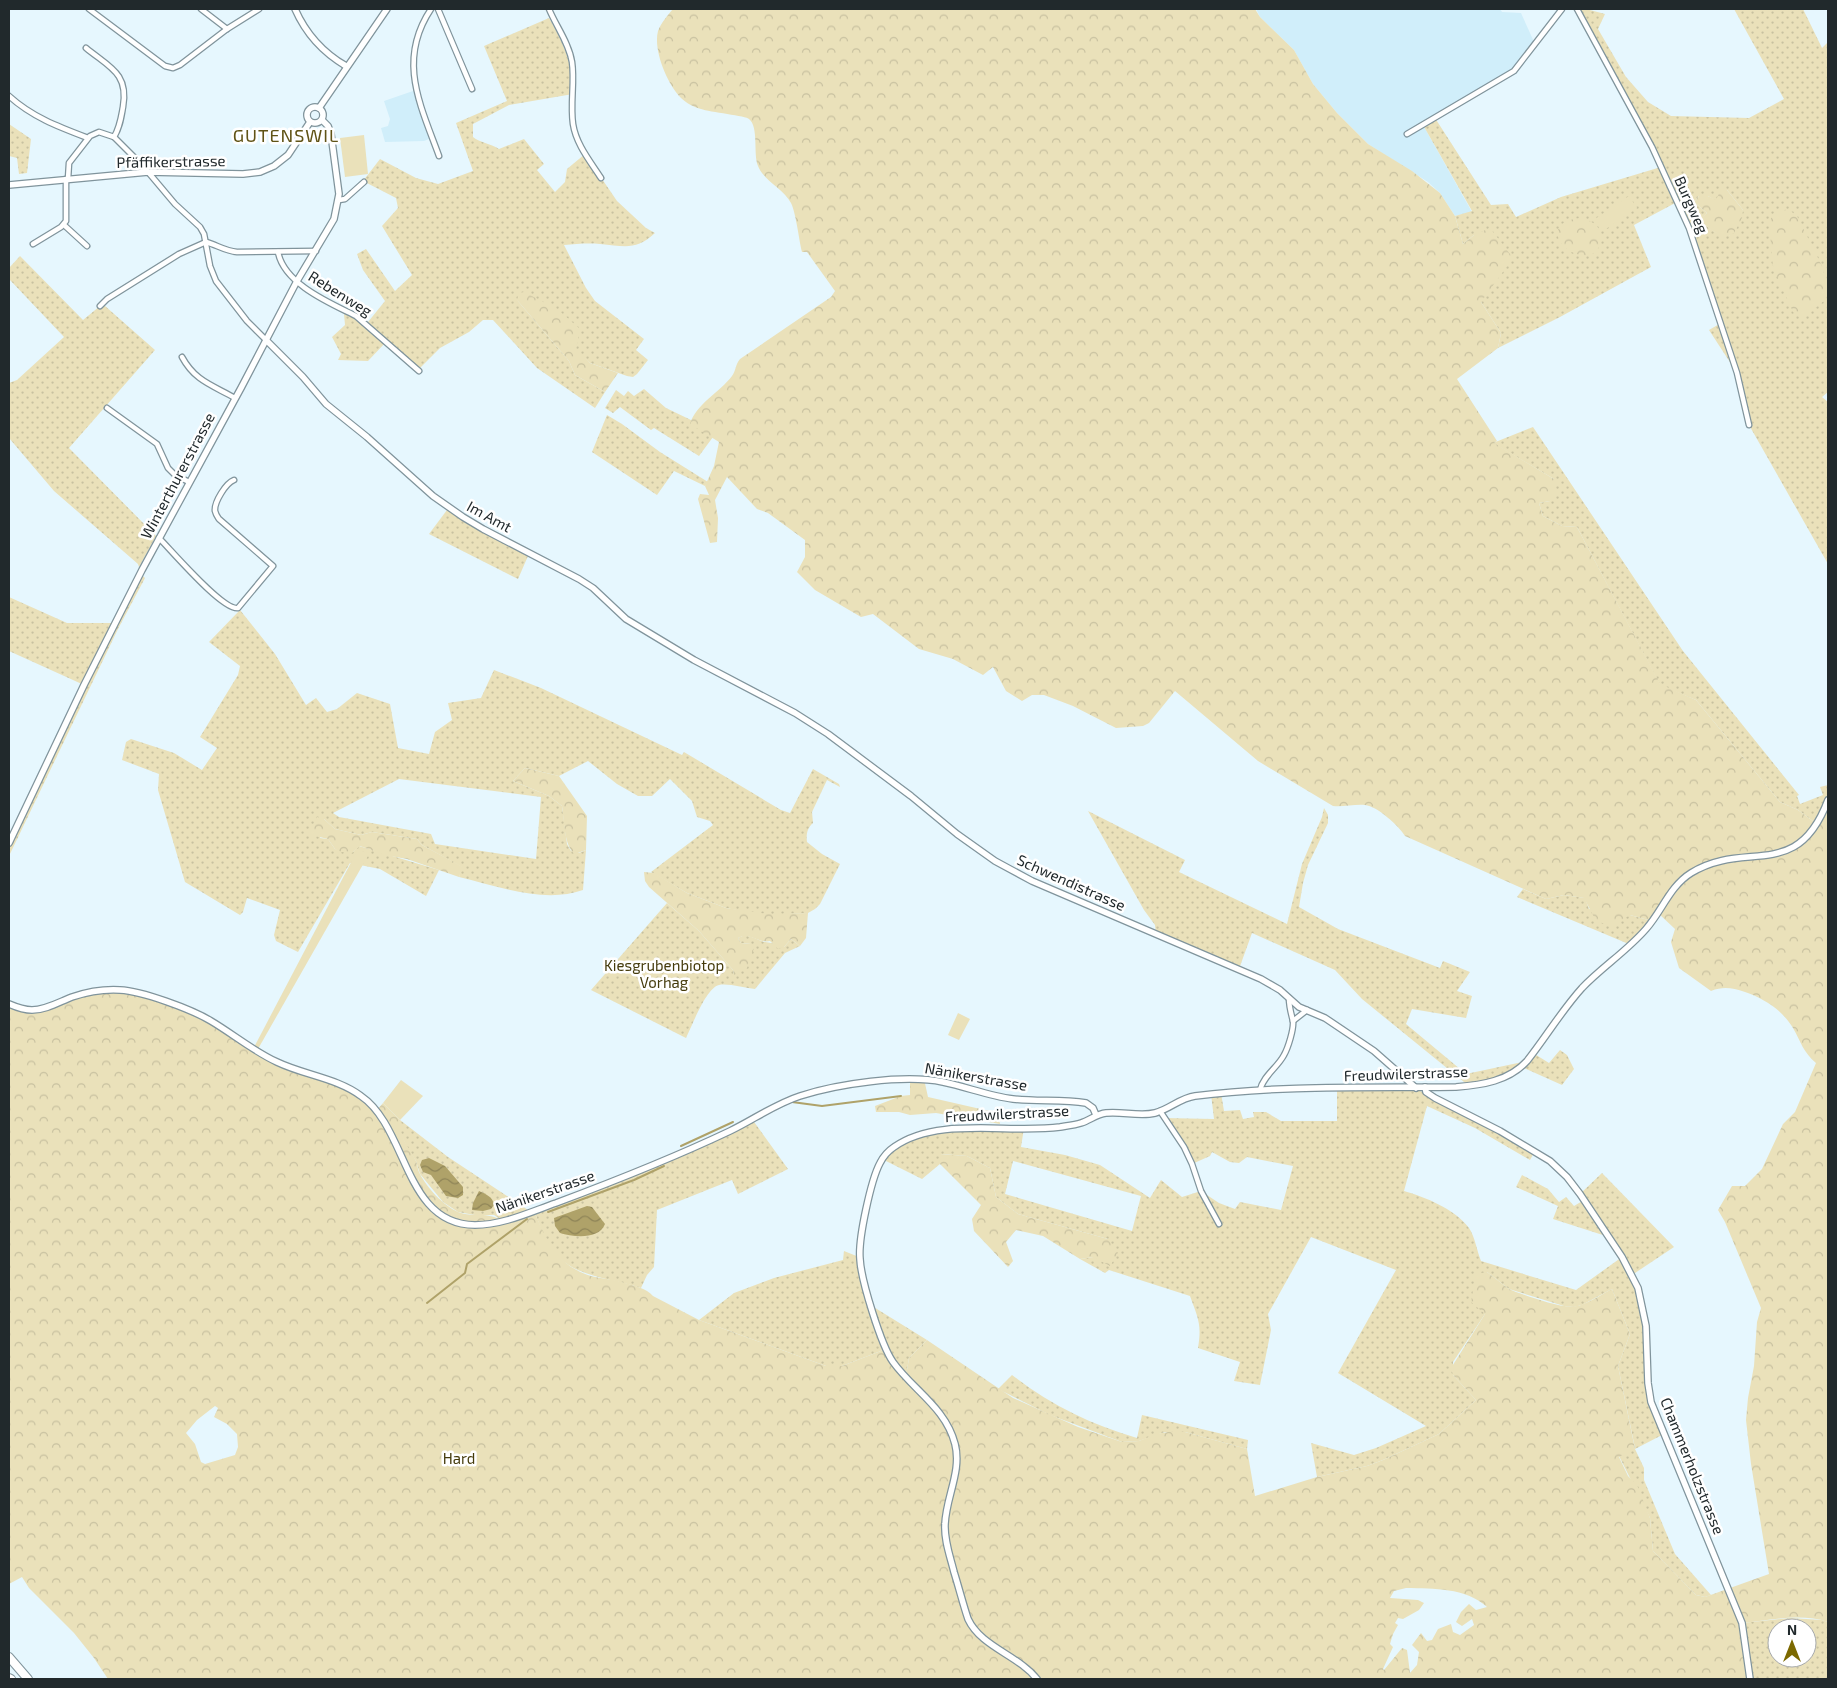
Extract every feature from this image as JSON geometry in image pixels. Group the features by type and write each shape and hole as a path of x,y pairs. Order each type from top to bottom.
{"highway":[{"path":"9,1657 28,1679"}],"street":[{"path":"89,9 165,66 174,67 180,65 227,29 259,9"},
{"path":"201,9 227,29"},
{"path":"295,9 303,25 317,44 346,66"},
{"path":"319,108 346,66 387,9"},
{"path":"431,9 420,29 415,47 413,76 418,100 439,156"},
{"path":"438,9 472,89"},
{"path":"548,9 566,42 572,61 572,116 574,130 580,146 601,178"},
{"path":"1407,134 1514,71 1562,9"},
{"name":"Burgweg","path":"1577,9 1652,147 1689,228 1737,373 1749,424"},
{"path":"86,48 116,72 124,84 125,96 120,125 114,137"},
{"path":"9,96 42,120 88,138"},
{"path":"313,107 319,108 323,113 322,120 315,123 310,122 307,117 308,111 313,107"},
{"name":"Winterthurerstrasse","path":"9,842 114,623 266,340 295,280 316,251 334,219 339,200 331,134 328,126 322,120"},
{"name":"Pfäffikerstrasse","path":"9,185 148,172 243,174 260,172 274,166 288,155 310,122"},
{"path":"33,244 64,225 68,213 67,179 69,163 92,134 99,132 114,137 148,172 175,204 200,227 206,242 210,266 221,288 254,329 266,340"},
{"path":"339,200 346,199 364,182"},
{"path":"64,225 87,246"},
{"path":"100,306 179,254 206,242 230,251 316,251"},
{"name":"Rebenweg","path":"278,252 281,264 300,285 356,316 419,371"},
{"name":"Im Amt","path":"266,340 303,376 326,404 447,507 483,529 579,579 593,588 626,619 672,648 728,678"},
{"path":"182,357 189,370 211,386 235,398"},
{"path":"107,408 157,444 168,468 189,482"},
{"path":"159,538 207,588 230,607 236,609 240,606 273,566 219,518 216,513 221,496 230,482 234,480"},
{"name":"Schwendistrasse","path":"728,678 795,713 828,734 911,796 977,849 1013,871 1032,881 1261,979 1280,990 1306,1010 1325,1018 1374,1051 1416,1088"},
{"name":"Freudwilerstrasse","path":"1037,1679 1024,1666 980,1636 968,1619 944,1532 947,1507 956,1468 955,1444 940,1415 924,1394 899,1369 886,1348 861,1270 860,1247 874,1177 879,1164 887,1153 910,1138 934,1130 1060,1127 1081,1123 1096,1115 1106,1113 1145,1114 1160,1111 1187,1097 1260,1090 1456,1087 1481,1084 1505,1077 1522,1067 1581,990 1627,949 1648,927 1675,887 1693,872 1718,862 1769,855 1797,845 1810,834 1828,800"},
{"name":"Nänikerstrasse","path":"9,1004 25,1009 38,1010 84,994 107,990 122,990 144,994 199,1015 270,1059 348,1088 364,1097 381,1117 426,1200 435,1210 447,1218 466,1224 487,1224 511,1219 601,1186 702,1144 796,1097 834,1087 884,1081 924,1079 1015,1099 1086,1103 1093,1108 1096,1115"},
{"path":"1289,998 1290,1017 1293,1021"},
{"path":"1260,1090 1262,1083 1278,1066 1285,1054 1293,1021 1306,1010"},
{"name":"Chammerholzstrasse","path":"1425,1087 1426,1092 1435,1098 1500,1131 1559,1168 1580,1194 1627,1265 1638,1288 1644,1313 1648,1383 1652,1402 1742,1623 1750,1679"},
{"path":"1160,1111 1184,1147 1201,1191 1219,1224"}],"shaded area":[{"path":"1256,9 1500,9 1502,12 1521,13 1535,44 1520,65 1423,125 1472,212 1455,216 1440,193 1428,182 1368,144 1337,113 1313,84 1294,50 1260,17"},
{"path":"413,91 429,139 424,141 385,142 381,128 388,126 390,119 384,101"}],"green space":[{"name":"Hard","path":"673,9 1255,9 1260,17 1294,50 1313,84 1337,113 1368,144 1412,171 1440,193 1455,216 1463,244 1474,235 1490,228 1513,258 1481,302 1501,333 1498,348 1457,379 1497,441 1494,443 1554,479 1557,494 1550,501 1539,503 1543,516 1562,526 1577,527 1660,684 1696,700 1780,802 1798,810 1817,824 1824,810 1828,809 1828,1622 1817,1618 1767,1618 1767,1620 1743,1623 1750,1679 108,1679 74,1633 29,1588 22,1577 9,1584 9,1004 34,1010 75,996 122,990 191,1011 256,1051 340,1085 377,1110 383,1103 400,1120 402,1136 416,1161 420,1174 441,1201 452,1209 464,1214 486,1215 503,1221 534,1211 554,1251 561,1259 579,1271 591,1276 640,1288 699,1320 826,1366 842,1366 886,1349 906,1376 909,1358 927,1340 1013,1398 1078,1427 1122,1442 1139,1441 1156,1434 1174,1431 1185,1432 1247,1449 1255,1496 1317,1477 1367,1466 1383,1460 1439,1434 1476,1400 1453,1375 1451,1368 1485,1314 1471,1302 1476,1274 1487,1272 1509,1289 1516,1292 1567,1306 1581,1305 1612,1289 1630,1334 1618,1366 1635,1449 1619,1457 1628,1476 1637,1485 1650,1518 1653,1551 1696,1595 1705,1597 1769,1574 1751,1464 1746,1420 1754,1366 1757,1322 1761,1308 1725,1222 1718,1210 1732,1186 1745,1186 1762,1169 1783,1124 1795,1112 1816,1063 1805,1051 1789,1022 1772,1006 1759,998 1732,989 1720,988 1711,991 1679,968 1671,942 1675,929 1658,913 1652,921 1630,915 1611,926 1596,921 1584,898 1564,895 1546,899 1405,836 1387,817 1370,806 1333,806 1258,761 1175,691 1149,723 1143,726 1116,728 1073,706 1044,695 1032,695 1022,701 1006,691 993,667 983,675 953,659 919,649 873,614 861,617 815,590 797,572 805,557 805,540 768,513 757,509 727,477 715,500 718,518 717,542 710,543 698,499 700,494 709,495 705,486 714,466 719,442 690,424 693,417 697,410 732,376 740,359 831,297 835,291 807,252 802,252 793,207 788,198 765,176 758,166 754,128 749,119 705,110 685,102 666,76 659,57 657,39 659,28","holes":["215,1406 218,1408 214,1417 227,1424 237,1434 238,1447 235,1455 205,1464 201,1462 195,1444 186,1433 197,1420","1406,1588 1459,1592 1478,1600 1487,1607 1476,1610 1469,1604 1461,1612 1456,1622 1462,1626 1472,1619 1474,1625 1460,1635 1453,1632 1451,1624 1438,1629 1432,1640 1427,1641 1421,1633 1412,1645 1419,1652 1417,1665 1410,1673 1407,1650 1402,1648 1384,1670 1393,1647 1390,1644 1398,1625 1395,1623 1398,1618 1403,1619 1419,1610 1424,1603 1418,1600 1390,1598 1394,1591"]},
{"path":"1577,9 1586,9 1605,14 1598,29 1626,77 1648,102 1671,116 1749,118 1784,99 1734,9 1803,9 1822,48 1828,42 1828,392 1822,397 1828,402 1828,564 1749,425 1737,373 1709,330 1721,323 1695,243 1677,202 1634,225 1651,267 1560,317 1498,348 1501,333 1481,302 1474,235 1463,244 1455,216 1472,211 1423,125 1435,118 1491,205 1508,204 1516,217 1561,197 1661,167","holes":["1727,190 1743,210 1729,236 1713,231 1707,226 1701,220 1707,213 1694,202 1699,196 1708,196 1716,201"]},
{"path":"549,18 567,54 572,74 573,94 509,105 473,124 473,137 499,149 524,139 544,164 537,170 555,192 565,182 567,169 585,154 617,201 646,228 655,233 642,243 629,246 564,245 586,288 595,301 644,339 636,350 648,360 633,377 590,363 517,300 569,361 575,375 605,392 595,408 537,368 493,320 483,320 469,332 440,348 419,369 385,343 368,361 338,360 341,354 332,337 345,325 344,314 368,322 385,301 363,270 357,254 366,249 395,291 412,275 382,226 398,208 396,198 363,181 380,159 416,178 438,184 473,171 456,123 507,101 484,46"},
{"path":"9,124 31,139 27,173 19,174 17,158 9,156"},
{"path":"364,135 368,174 345,177 340,138"},
{"path":"1721,189 1727,190 1743,210 1742,218 1734,233 1729,236 1722,236 1711,230 1700,220 1707,213 1694,202 1699,196 1708,196 1716,200"},
{"path":"1629,196 1637,208 1603,231 1595,219"},
{"path":"1788,209 1797,216 1822,266 1827,285 1826,299 1802,319 1793,312 1773,267 1769,222 1774,213"},
{"path":"1582,218 1595,224 1601,234 1600,244 1591,255 1571,252 1559,240 1558,232 1560,226 1568,221"},
{"path":"20,256 83,320 100,306 105,306 155,350 69,448 156,536 139,567 138,564 54,491 9,438 9,383 17,380 64,337 9,279 9,268"},
{"path":"524,292 557,309 580,329 576,349 590,363 618,373 605,392 575,375 569,361 517,300 519,293"},
{"path":"644,389 666,408 691,420 691,424 713,437 699,456 654,428 651,430 620,407 613,413 605,408 616,390 624,396 628,391 634,396"},
{"path":"607,415 660,452 708,482 705,486 674,471 657,495 592,452"},
{"path":"1533,427 1683,651 1799,795 1797,796 1800,804 1823,795 1820,787 1828,785 1828,809 1824,810 1817,824 1798,810 1780,802 1696,700 1660,685 1577,527 1562,526 1543,516 1539,503 1550,501 1554,479 1493,443"},
{"path":"447,510 466,523 528,556 518,579 429,534"},
{"path":"140,573 145,578 118,629 9,856 9,843 84,685 9,651 9,597 67,623 114,623"},
{"path":"240,610 275,654 306,705 316,698 327,712 337,709 357,693 390,704 398,748 429,754 435,732 452,720 448,703 481,698 494,670 541,688 682,755 684,752 781,810 790,813 813,769 839,784 840,787 827,780 812,812 813,823 807,832 807,842 822,854 840,864 820,904 808,913 757,914 726,908 687,893 651,872 713,825 710,821 697,817 692,801 670,779 652,796 638,796 617,784 588,761 559,776 525,768 513,781 549,796 562,806 567,844 571,851 579,853 586,850 583,890 568,894 537,894 505,889 459,877 462,867 422,845 417,839 372,832 361,835 335,829 324,819 320,838 328,839 335,849 353,852 359,846 439,870 426,896 380,869 350,863 298,952 276,941 274,935 280,910 247,898 243,912 240,915 185,882 158,790 159,774 122,760 126,742 131,739 174,753 202,770 217,748 200,737 238,675 240,666 209,642","holes":["399,779 541,797 536,859 435,844 431,834 339,817 333,813"]},
{"path":"525,768 559,776 587,816 586,850 575,854 571,850 564,825 562,806 549,796 513,781"},
{"path":"1324,808 1328,815 1328,823 1308,865 1299,907 1338,929 1440,968 1443,961 1470,972 1457,991 1472,996 1466,1018 1412,1009 1406,1024 1466,1074 1527,1061 1533,1053 1549,1063 1560,1050 1567,1055 1574,1069 1562,1085 1522,1067 1513,1073 1469,1086 1362,999 1335,970 1252,933 1239,969 1156,934 1155,925 1144,910 1088,811 1185,860 1179,872 1287,924 1302,864"},
{"path":"317,817 324,819 335,829 361,835 372,832 417,839 422,845 463,867 459,877 407,859 385,855 360,846 352,853 341,852 335,849 328,839 311,835 311,830"},
{"path":"358,849 369,854 254,1056 251,1053"},
{"path":"644,872 654,873 687,893 726,908 768,914 808,913 806,938 800,946 791,939 784,947 778,949 770,941 762,941 746,936 738,938 741,943 751,944 754,948 747,968 734,975 733,970 699,931 649,887 645,881"},
{"path":"1523,889 1546,899 1564,895 1585,898 1589,909 1630,915 1652,921 1631,945 1517,897"},
{"name":"Kiesgrubenbiotop Vorhag","path":"667,903 699,931 733,970 734,974 751,944 741,943 738,938 742,936 748,936 784,947 791,939 800,946 785,953 755,989 727,985 719,985 714,988 704,1000 686,1038 591,990"},
{"path":"958,1013 970,1019 959,1040 948,1035"},
{"path":"910,1079 924,1079 928,1097 998,1113 1000,1124 936,1113 910,1115 899,1112 876,1112 875,1106 901,1096 910,1095"},
{"path":"401,1080 423,1096 400,1120 383,1103"},
{"path":"1337,1089 1415,1089 1430,1095 1535,1151 1530,1160 1475,1128 1427,1106 1404,1191 1439,1205 1463,1221 1471,1232 1481,1261 1576,1290 1622,1257 1609,1237 1553,1219 1558,1206 1516,1187 1522,1175 1548,1189 1559,1202 1566,1197 1574,1206 1584,1200 1580,1194 1602,1173 1674,1247 1632,1275 1641,1300 1648,1383 1664,1434 1635,1449 1644,1468 1644,1480 1675,1554 1711,1595 1705,1597 1696,1595 1653,1551 1650,1518 1619,1456 1635,1448 1618,1366 1630,1334 1612,1289 1582,1305 1574,1307 1564,1306 1509,1289 1487,1272 1485,1314 1453,1362 1453,1375 1476,1400 1439,1434 1367,1466 1317,1477 1311,1443 1354,1455 1376,1448 1426,1426 1338,1373 1396,1270 1311,1237 1268,1314 1271,1330 1260,1385 1234,1381 1240,1362 1198,1348 1200,1333 1190,1296 1109,1270 1105,1273 1080,1259 1093,1257 1108,1239 1018,1214 996,1197 990,1168 967,1156 941,1154 940,1164 922,1179 882,1159 895,1147 934,1130 1024,1128 1021,1147 1065,1155 1100,1165 1150,1198 1161,1180 1182,1197 1201,1191 1219,1203 1235,1209 1240,1202 1281,1210 1293,1166 1247,1157 1239,1163 1230,1162 1212,1152 1210,1156 1192,1164 1164,1118 1214,1119 1211,1094 1221,1093 1224,1111 1240,1110 1243,1119 1254,1117 1253,1112 1266,1112 1281,1121 1337,1121","holes":["1013,1161 1141,1196 1132,1231 1005,1194"]},
{"path":"752,1119 788,1169 738,1194 732,1180 657,1210 654,1267 647,1275 641,1288 591,1275 568,1265 549,1246 534,1211 601,1186"},
{"path":"400,1120 448,1157 531,1212 503,1221 494,1215 475,1215 458,1212 443,1202 420,1174 416,1161 399,1130"},
{"path":"940,1154 967,1156 990,1168 996,1197 1018,1214 1108,1239 1118,1253 1110,1266 1093,1257 1080,1259 1043,1236 1016,1230 1006,1242 1013,1261 1008,1267 974,1231 972,1219 981,1205 940,1164"},
{"path":"844,1251 859,1257 872,1306 927,1340 909,1358 906,1376 886,1349 842,1366 826,1366 699,1320 734,1293 774,1278 843,1260"},
{"path":"1012,1375 1056,1404 1087,1420 1120,1433 1137,1438 1142,1415 1248,1440 1247,1449 1185,1432 1165,1432 1139,1441 1122,1442 1050,1415 998,1389"},
{"path":"1767,1620 1767,1668 1817,1668 1817,1620 1828,1622 1828,1679 1750,1679 1742,1623"}],"water":[{"path":"429,1158 445,1166 463,1187 463,1195 458,1198 446,1196 431,1175 423,1172 420,1165 422,1160"},
{"path":"479,1191 491,1198 494,1205 491,1209 483,1211 472,1210"},
{"path":"587,1206 592,1207 605,1224 602,1229 597,1233 585,1236 572,1236 560,1233 555,1226 554,1218"}],"waterway":[{"path":"792,1102 822,1106 901,1096"},
{"path":"681,1146 733,1122"},
{"path":"548,1212 634,1180 664,1166"},
{"path":"427,1303 465,1273 467,1264 527,1219"}],"district":[{"name":"GUTENSWIL","path":"286,136"}]}
